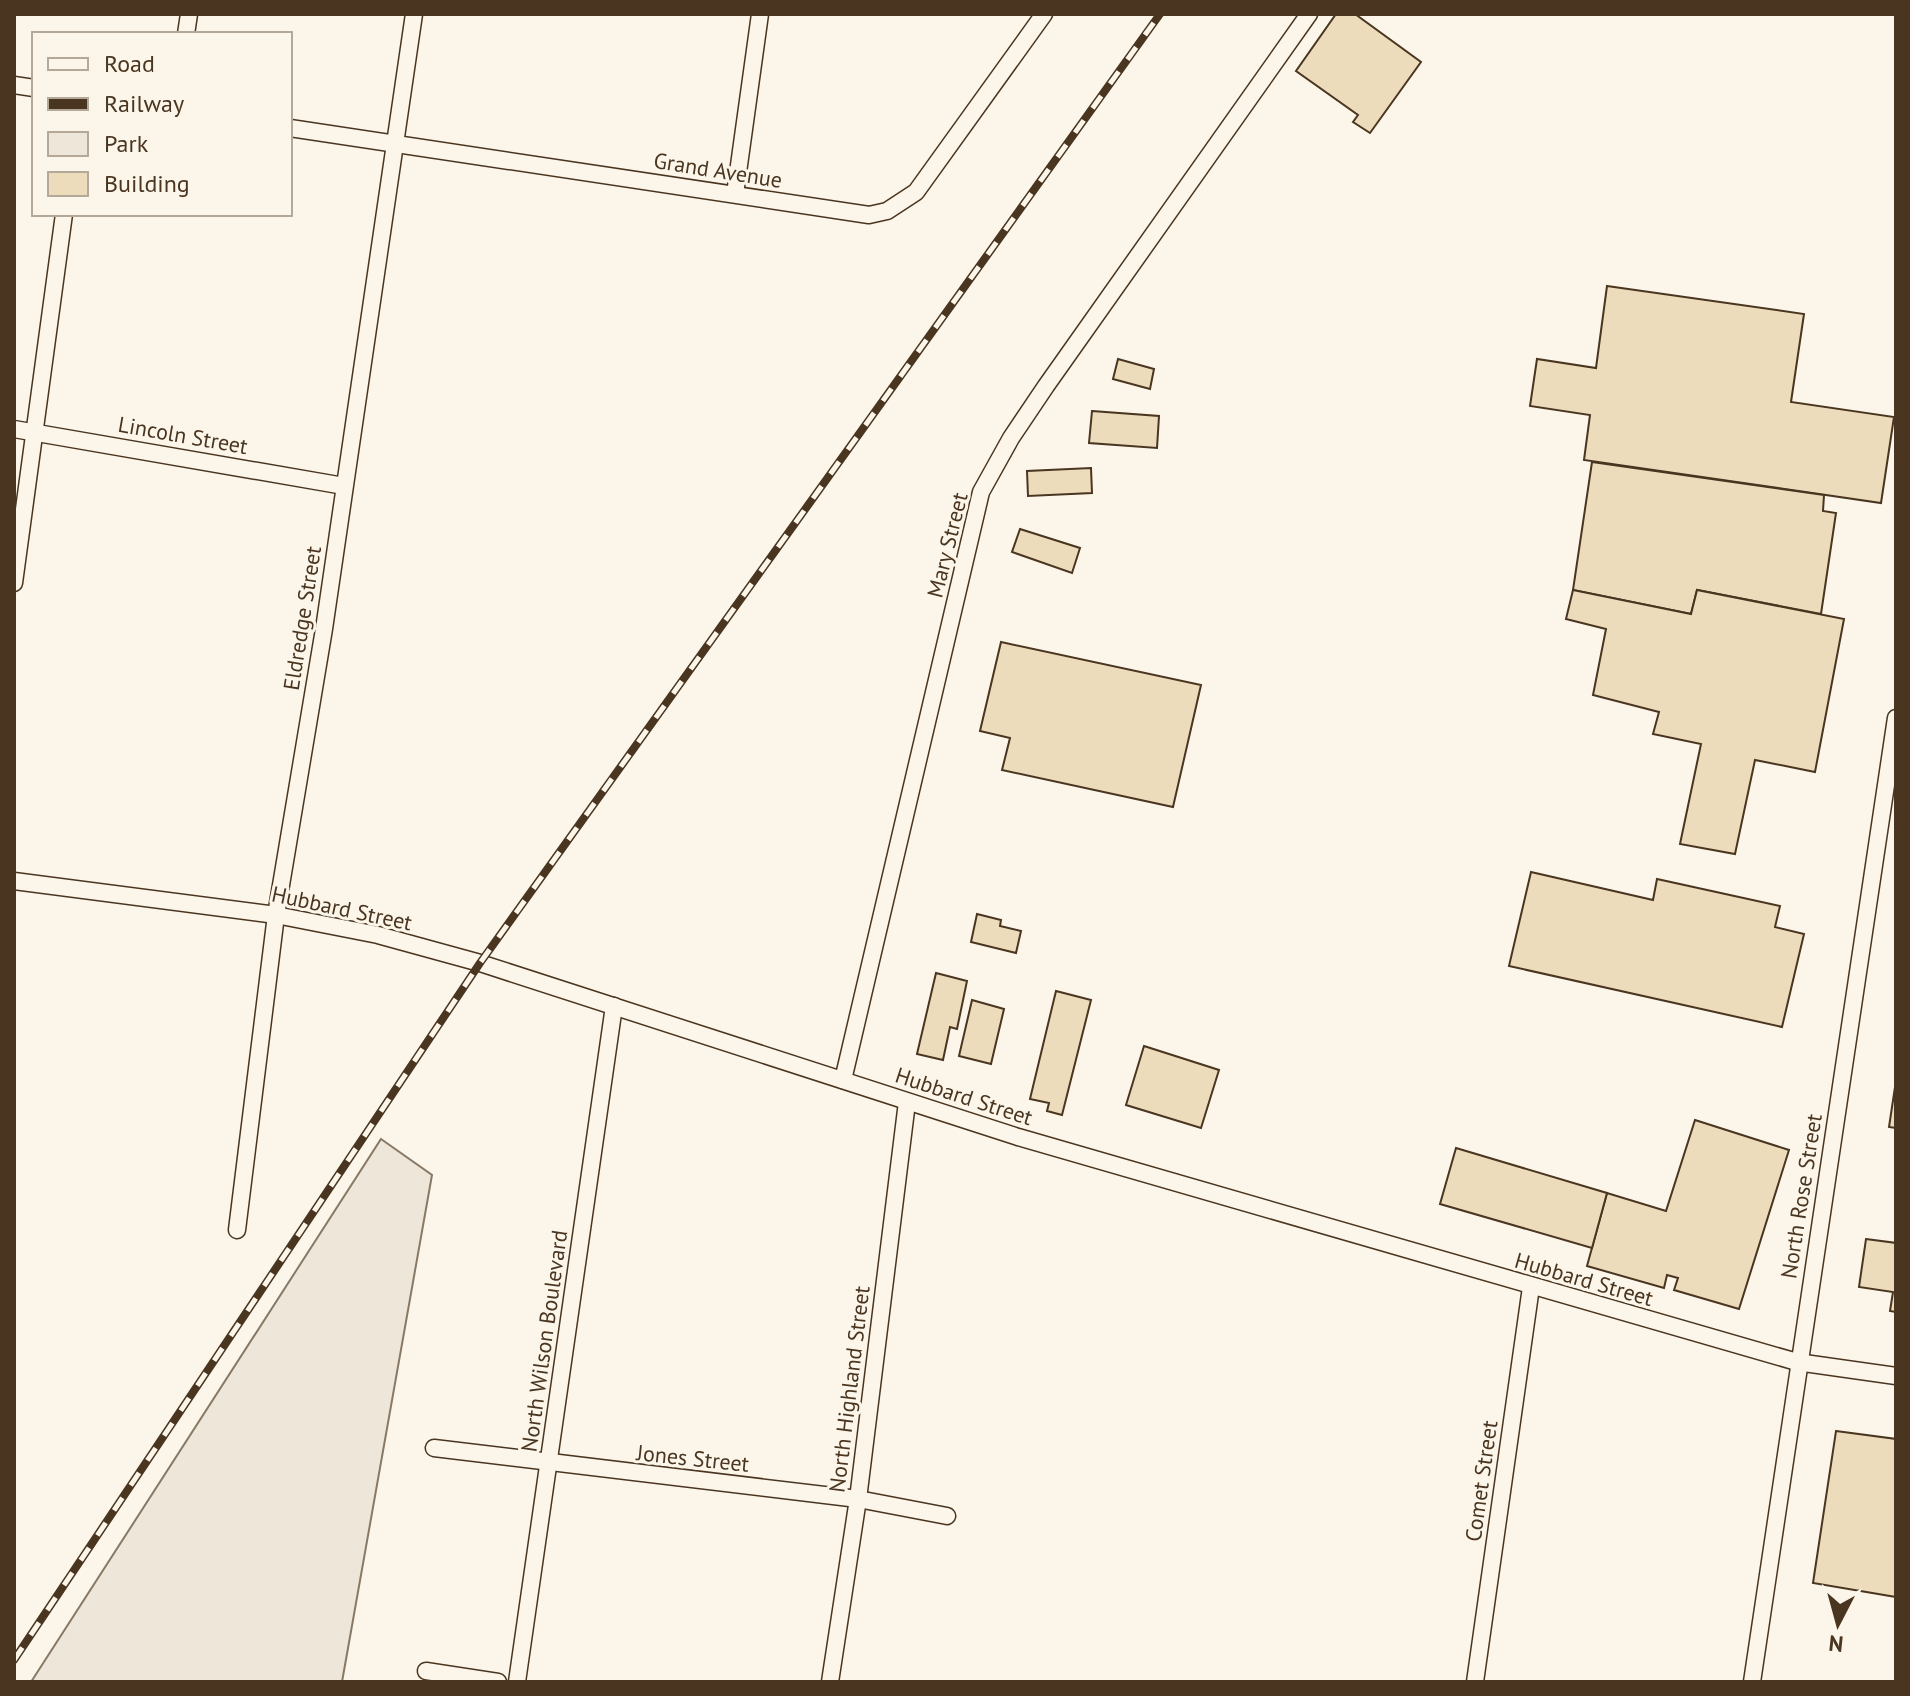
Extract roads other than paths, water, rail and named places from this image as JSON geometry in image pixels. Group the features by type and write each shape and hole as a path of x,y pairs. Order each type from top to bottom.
{"street":[{"name":"Eldredge Street","path":"237,1230 276,915 397,144 414,14"},
{"path":"735,194 760,14"},
{"name":"Grand Avenue","path":"292,128 869,215 887,211 909,199 1044,14"},
{"name":"Mary Street","path":"843,1080 981,492 1011,438 1046,386 1309,14"},
{"path":"14,583 64,216"},
{"name":"Lincoln Street","path":"14,429 344,486"},
{"name":"North Rose Street","path":"1752,1682 1797,1362 1896,718"},
{"name":"Hubbard Street","path":"14,881 276,915 378,935 614,1006 907,1102 1531,1287 1797,1362 1896,1376"},
{"name":"North Wilson Boulevard","path":"517,1682 614,1006"},
{"name":"North Highland Street","path":"830,1682 858,1499 907,1102"},
{"name":"Comet Street","path":"1475,1682 1531,1287"},
{"name":"Jones Street","path":"434,1448 858,1499 947,1516"},
{"path":"426,1671 498,1682"}],"railway":[{"path":"14,1660 480,963 1160,14"}]}
